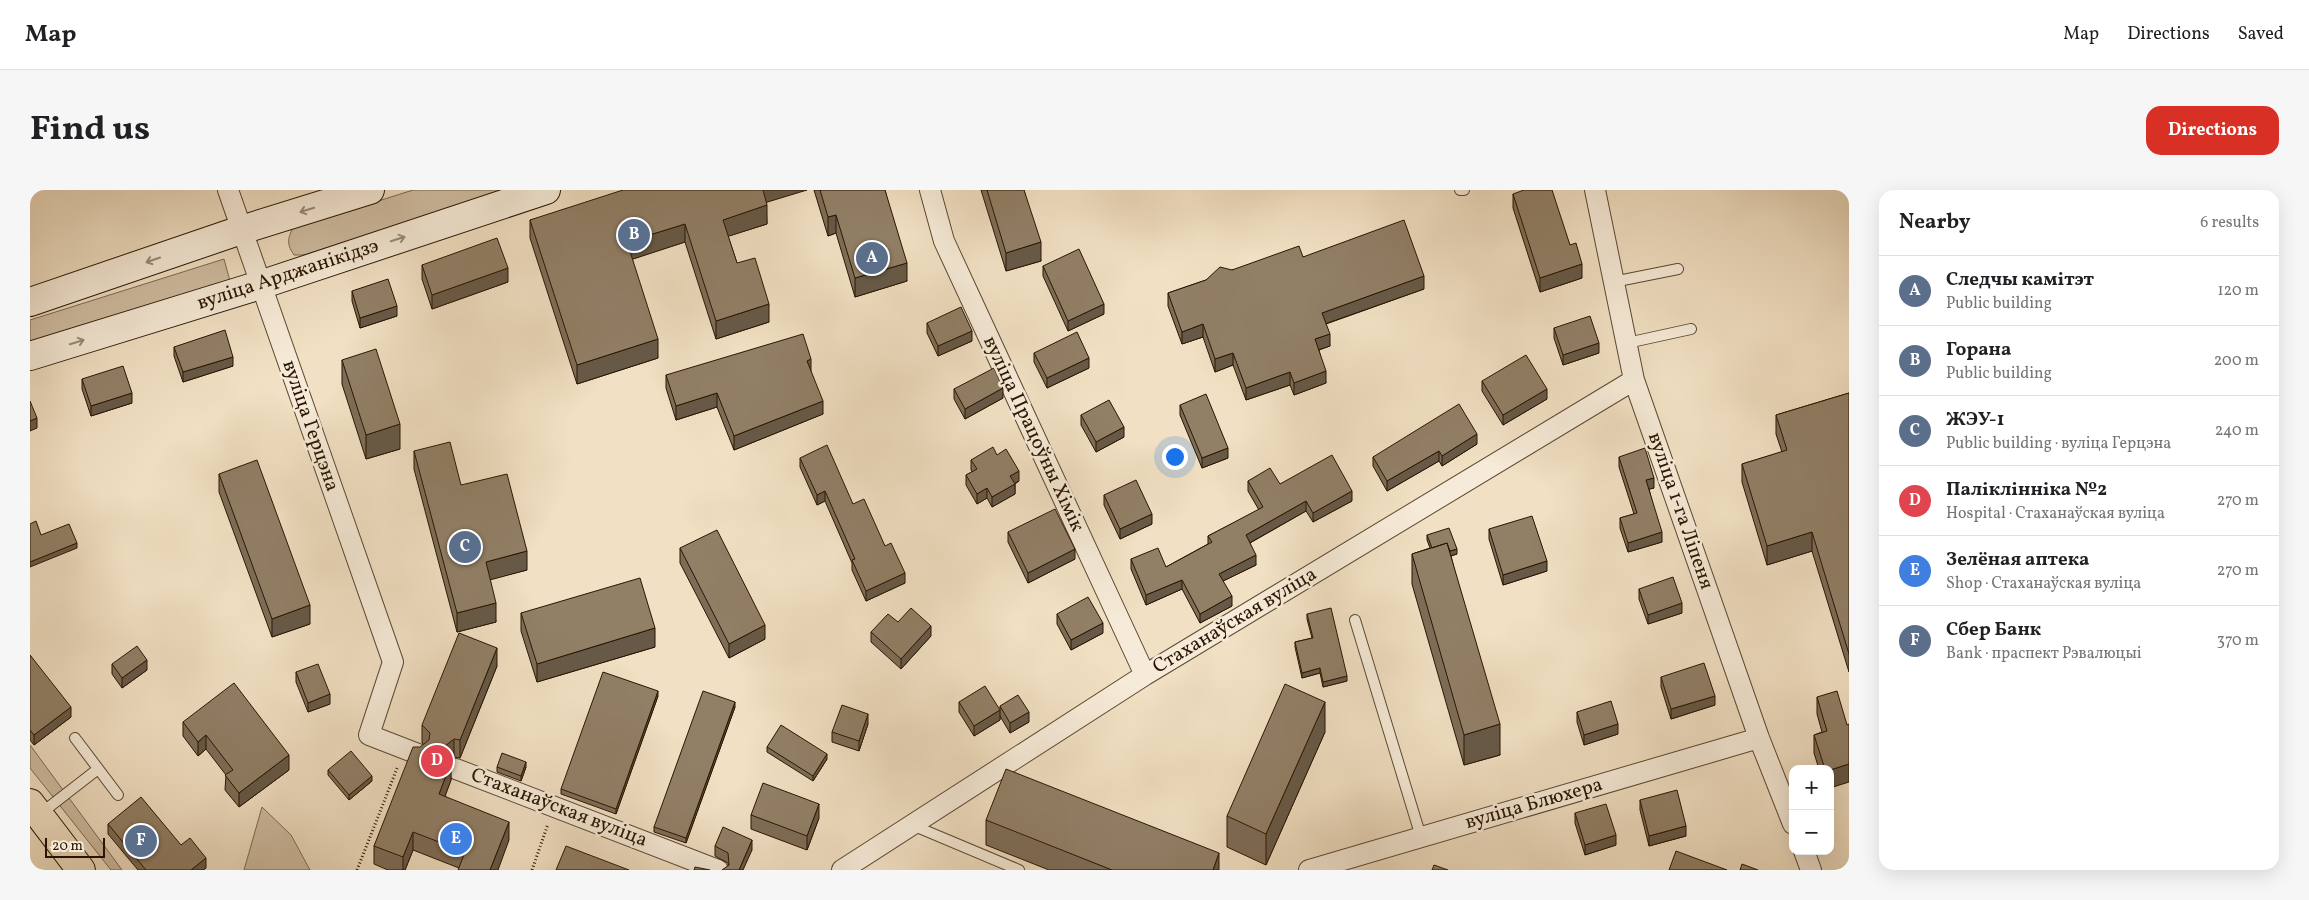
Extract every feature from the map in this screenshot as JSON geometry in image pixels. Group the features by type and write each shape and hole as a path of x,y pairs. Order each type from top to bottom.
{"main road":[{"path":"30,302 241,230 370,190"},
{"name":"вуліца Арджанікідзэ","path":"30,356 260,285 546,190"},
{"path":"34,808 81,870"}],"street":[{"name":"вуліца Герцэна","path":"228,190 393,662 369,735 411,751"},
{"name":"вуліца Працоўны Хімік","path":"930,190 944,241 1145,675"},
{"name":"вуліца 1-га Ліпеня","path":"1595,190 1634,380 1759,738 1789,814"},
{"name":"Стаханаўская вуліца","path":"842,870 1145,675 1634,380"},
{"name":"вуліца Блюхера","path":"1308,870 1759,738"},
{"name":"Стаханаўская вуліца","path":"456,768 718,870"},
{"path":"1805,855 1811,870"}],"lane":[{"path":"1613,282 1678,269"},
{"path":"1627,342 1691,329"},
{"path":"1356,620 1421,837"},
{"path":"75,738 118,796"},
{"path":"34,808 98,769"},
{"path":"912,825 1019,870"}],"path":[{"path":"357,870 411,751"},
{"path":"532,870 554,806"}],"shaded area":[{"path":"413,190 507,190 304,255 294,255 290,248 289,239 293,228"},
{"path":"224,259 230,281 30,343 30,320"},
{"path":"30,745 122,870 111,870 30,768"},
{"path":"262,807 291,835 310,870 244,870"}],"building":[{"path":"623,190 763,190 767,205 723,220 737,263 755,258 769,304 716,321 685,224 627,242 658,339 577,365 530,220"},
{"path":"820,190 885,190 907,263 855,278 836,215 828,217"},
{"path":"987,190 1024,190 1041,242 1006,253"},
{"path":"1524,190 1552,190 1570,245 1576,243 1582,264 1540,278 1513,194"},
{"path":"1404,220 1424,276 1322,313 1330,334 1315,339 1326,371 1294,383 1290,372 1246,388 1233,353 1215,359 1203,324 1182,332 1168,293 1206,280 1220,267 1232,270 1299,246 1303,257"},
{"path":"497,238 508,268 432,295 422,265"},
{"path":"1079,249 1104,304 1068,321 1043,266"},
{"path":"388,279 397,306 360,318 352,291"},
{"path":"961,307 972,331 938,346 927,323"},
{"path":"1590,316 1599,343 1563,355 1554,328"},
{"path":"225,330 233,357 183,372 174,347"},
{"path":"1077,332 1089,358 1047,378 1034,353"},
{"path":"803,334 811,359 807,361 823,401 734,436 717,393 676,406 666,375"},
{"path":"376,349 400,424 366,435 342,360"},
{"path":"1526,355 1547,389 1503,415 1482,381"},
{"path":"123,366 132,393 91,406 82,379"},
{"path":"994,368 1003,388 965,409 954,389"},
{"path":"1849,393 1849,654 1812,532 1767,546 1742,464 1787,450 1776,415"},
{"path":"1206,394 1228,448 1202,458 1180,405"},
{"path":"1109,400 1124,427 1096,442 1081,415"},
{"path":"30,401 37,418 30,421"},
{"path":"1459,404 1477,434 1442,456 1439,451 1387,481 1373,457"},
{"path":"450,442 461,485 507,474 527,551 486,562 496,603 457,613 414,451"},
{"path":"827,445 853,504 864,499 885,546 891,543 905,573 866,591 852,560 855,559 825,491 817,495 800,458"},
{"path":"993,447 997,455 1006,449 1019,471 1010,476 1015,484 992,497 987,488 977,494 966,475 977,469 971,460"},
{"path":"1645,448 1654,478 1646,480 1662,532 1628,543 1620,518 1637,513 1619,457"},
{"path":"1332,455 1352,491 1313,513 1306,501 1246,535 1256,555 1219,574 1232,596 1200,614 1182,580 1146,595 1131,559 1158,548 1166,567 1212,542 1208,536 1263,507 1248,481 1270,468 1280,484"},
{"path":"257,460 310,605 272,619 219,474"},
{"path":"1136,480 1152,514 1120,529 1104,495"},
{"path":"1055,509 1075,549 1028,573 1008,532"},
{"path":"1532,516 1547,561 1503,575 1489,529"},
{"path":"36,521 41,535 69,524 77,543 30,562 30,524"},
{"path":"1449,528 1457,549 1450,551 1447,543 1432,548 1427,535"},
{"path":"717,530 765,625 729,644 680,548"},
{"path":"1447,543 1500,724 1464,735 1412,554"},
{"path":"1673,577 1682,603 1648,615 1639,589"},
{"path":"640,578 655,628 537,664 521,613"},
{"path":"1088,597 1103,623 1071,640 1057,614"},
{"path":"911,608 931,626 901,659 871,632 888,614 898,622"},
{"path":"1331,608 1347,676 1323,682 1320,668 1302,673 1295,642 1313,638 1307,614"},
{"path":"459,633 497,648 460,740 454,739 445,746 444,753 451,762 439,794 509,822 490,870 458,870 465,852 413,832 403,857 374,846 413,747 420,747 429,740 430,733 422,725"},
{"path":"137,646 147,660 122,678 112,664"},
{"path":"30,655 71,707 34,735 30,730"},
{"path":"1704,663 1715,696 1671,709 1661,677"},
{"path":"318,664 330,694 308,703 296,672"},
{"path":"603,672 658,691 616,809 561,789"},
{"path":"234,683 289,755 239,793 225,775 233,770 206,735 198,742 183,722"},
{"path":"1285,684 1325,702 1266,834 1227,816"},
{"path":"985,686 1000,710 974,726 959,702"},
{"path":"703,691 735,702 686,838 654,827"},
{"path":"1837,691 1847,725 1849,724 1849,764 1834,769 1834,765 1824,765 1814,735 1827,731 1817,697"},
{"path":"1018,695 1029,712 1010,723 1000,706"},
{"path":"1611,701 1618,724 1584,735 1577,712"},
{"path":"842,705 868,714 859,741 832,732"},
{"path":"781,725 827,754 813,776 767,747"},
{"path":"351,751 372,776 349,795 328,770"},
{"path":"502,753 526,762 521,776 497,767"},
{"path":"1006,769 1219,853 1213,870 1112,870 986,820"},
{"path":"763,783 819,804 807,836 751,815"},
{"path":"1677,790 1686,826 1649,836 1640,800"},
{"path":"141,797 181,845 190,838 206,858 191,870 146,870 108,824"},
{"path":"1606,804 1616,835 1585,845 1575,813"},
{"path":"723,827 752,840 739,870 722,870 729,865 728,853 715,846"},
{"path":"566,846 629,870 556,870"},
{"path":"1676,851 1727,870 1669,870"},
{"path":"1742,864 1758,870 1740,870"},
{"path":"1434,865 1448,870 1432,870"},
{"path":"695,867 710,870 694,870"}],"place":[{"name":"Горана","path":"634,235"},
{"name":"Следчы камітэт","path":"872,258"},
{"name":"ЖЭУ-1","path":"465,547"},
{"name":"Паліклінніка №2","path":"437,761"},
{"name":"Зелёная аптека","path":"456,839"},
{"name":"Сбер Банк","path":"141,841"}]}
